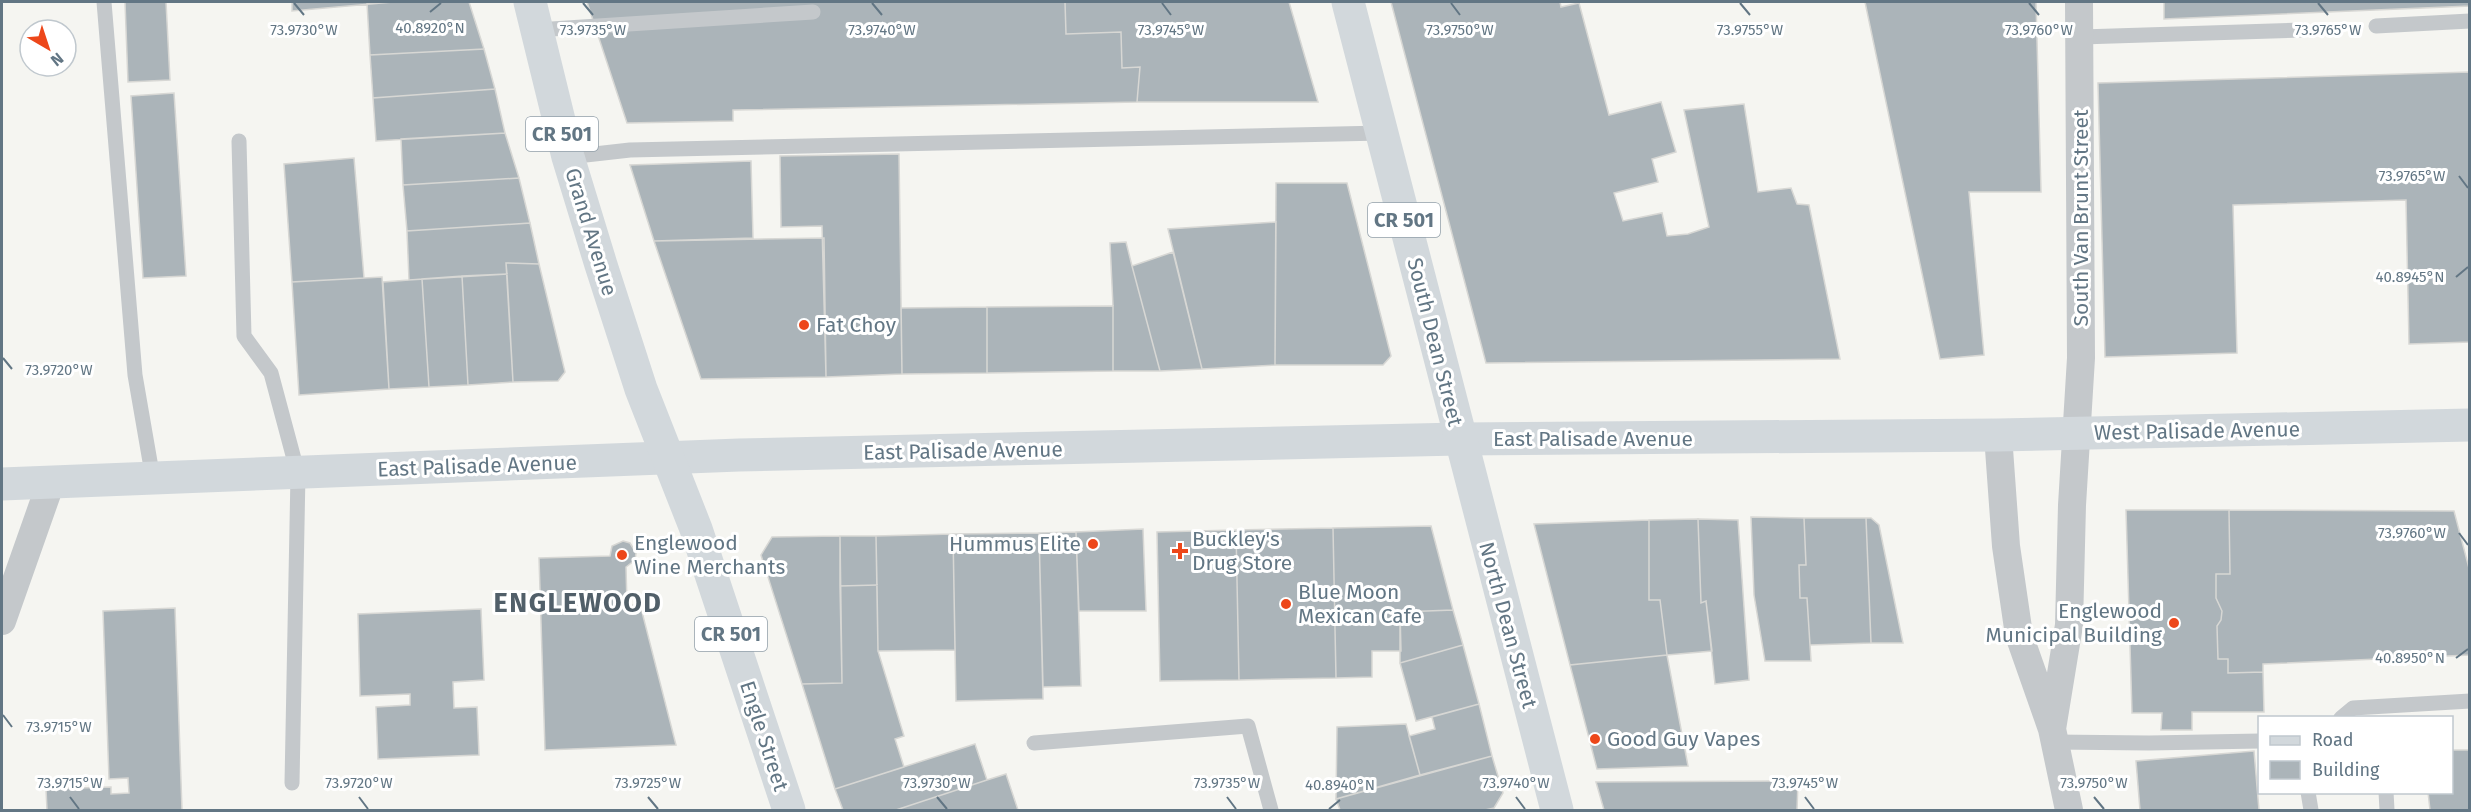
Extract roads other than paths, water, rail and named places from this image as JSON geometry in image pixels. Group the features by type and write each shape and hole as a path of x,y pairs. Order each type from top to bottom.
{"main road":[{"name":"South Dean Street","path":"1348,2 1460,439"},
{"name":"Grand Avenue","path":"533,16 568,157 641,389 669,458"},
{"name":"West Palisade Avenue","path":"1924,436 2469,424"},
{"name":"East Palisade Avenue","path":"2,484 669,458 1460,439 1924,436"},
{"name":"North Dean Street","path":"1460,439 1557,810"},
{"name":"Engle Street","path":"669,458 696,529 789,810"}],"street":[{"name":"South Van Brunt Street","path":"2053,736 2069,625 2072,505 2081,358 2079,2"},
{"path":"1998,435 2011,591 2019,635 2053,736 2069,810"},
{"path":"2,621 51,482"}],"lane":[{"path":"104,2 135,375 153,479"},
{"path":"533,16 813,12"},
{"path":"2376,26 2469,21"},
{"path":"2080,37 2303,30"},
{"path":"568,157 630,150 1382,133"},
{"path":"240,141 244,336 271,373 298,474 292,783"},
{"path":"2342,716 2353,708 2379,712 2469,701"},
{"path":"1034,743 1248,726 1271,810"},
{"path":"2053,736 2258,741"},
{"path":"2308,794 2311,810"},
{"path":"2386,794 2387,810"}],"place":[{"name":"Fat Choy","path":"804,325"},
{"name":"Hummus Elite","path":"1093,544"},
{"name":"Buckley's Drug Store","path":"1180,551"},
{"name":"Englewood Wine Merchants","path":"622,555"},
{"name":"Blue Moon Mexican Cafe","path":"1286,604"},
{"name":"Englewood Municipal Building","path":"2174,623"},
{"name":"Good Guy Vapes","path":"1595,739"}],"district":[{"name":"ENGLEWOOD","path":"578,603"}]}
